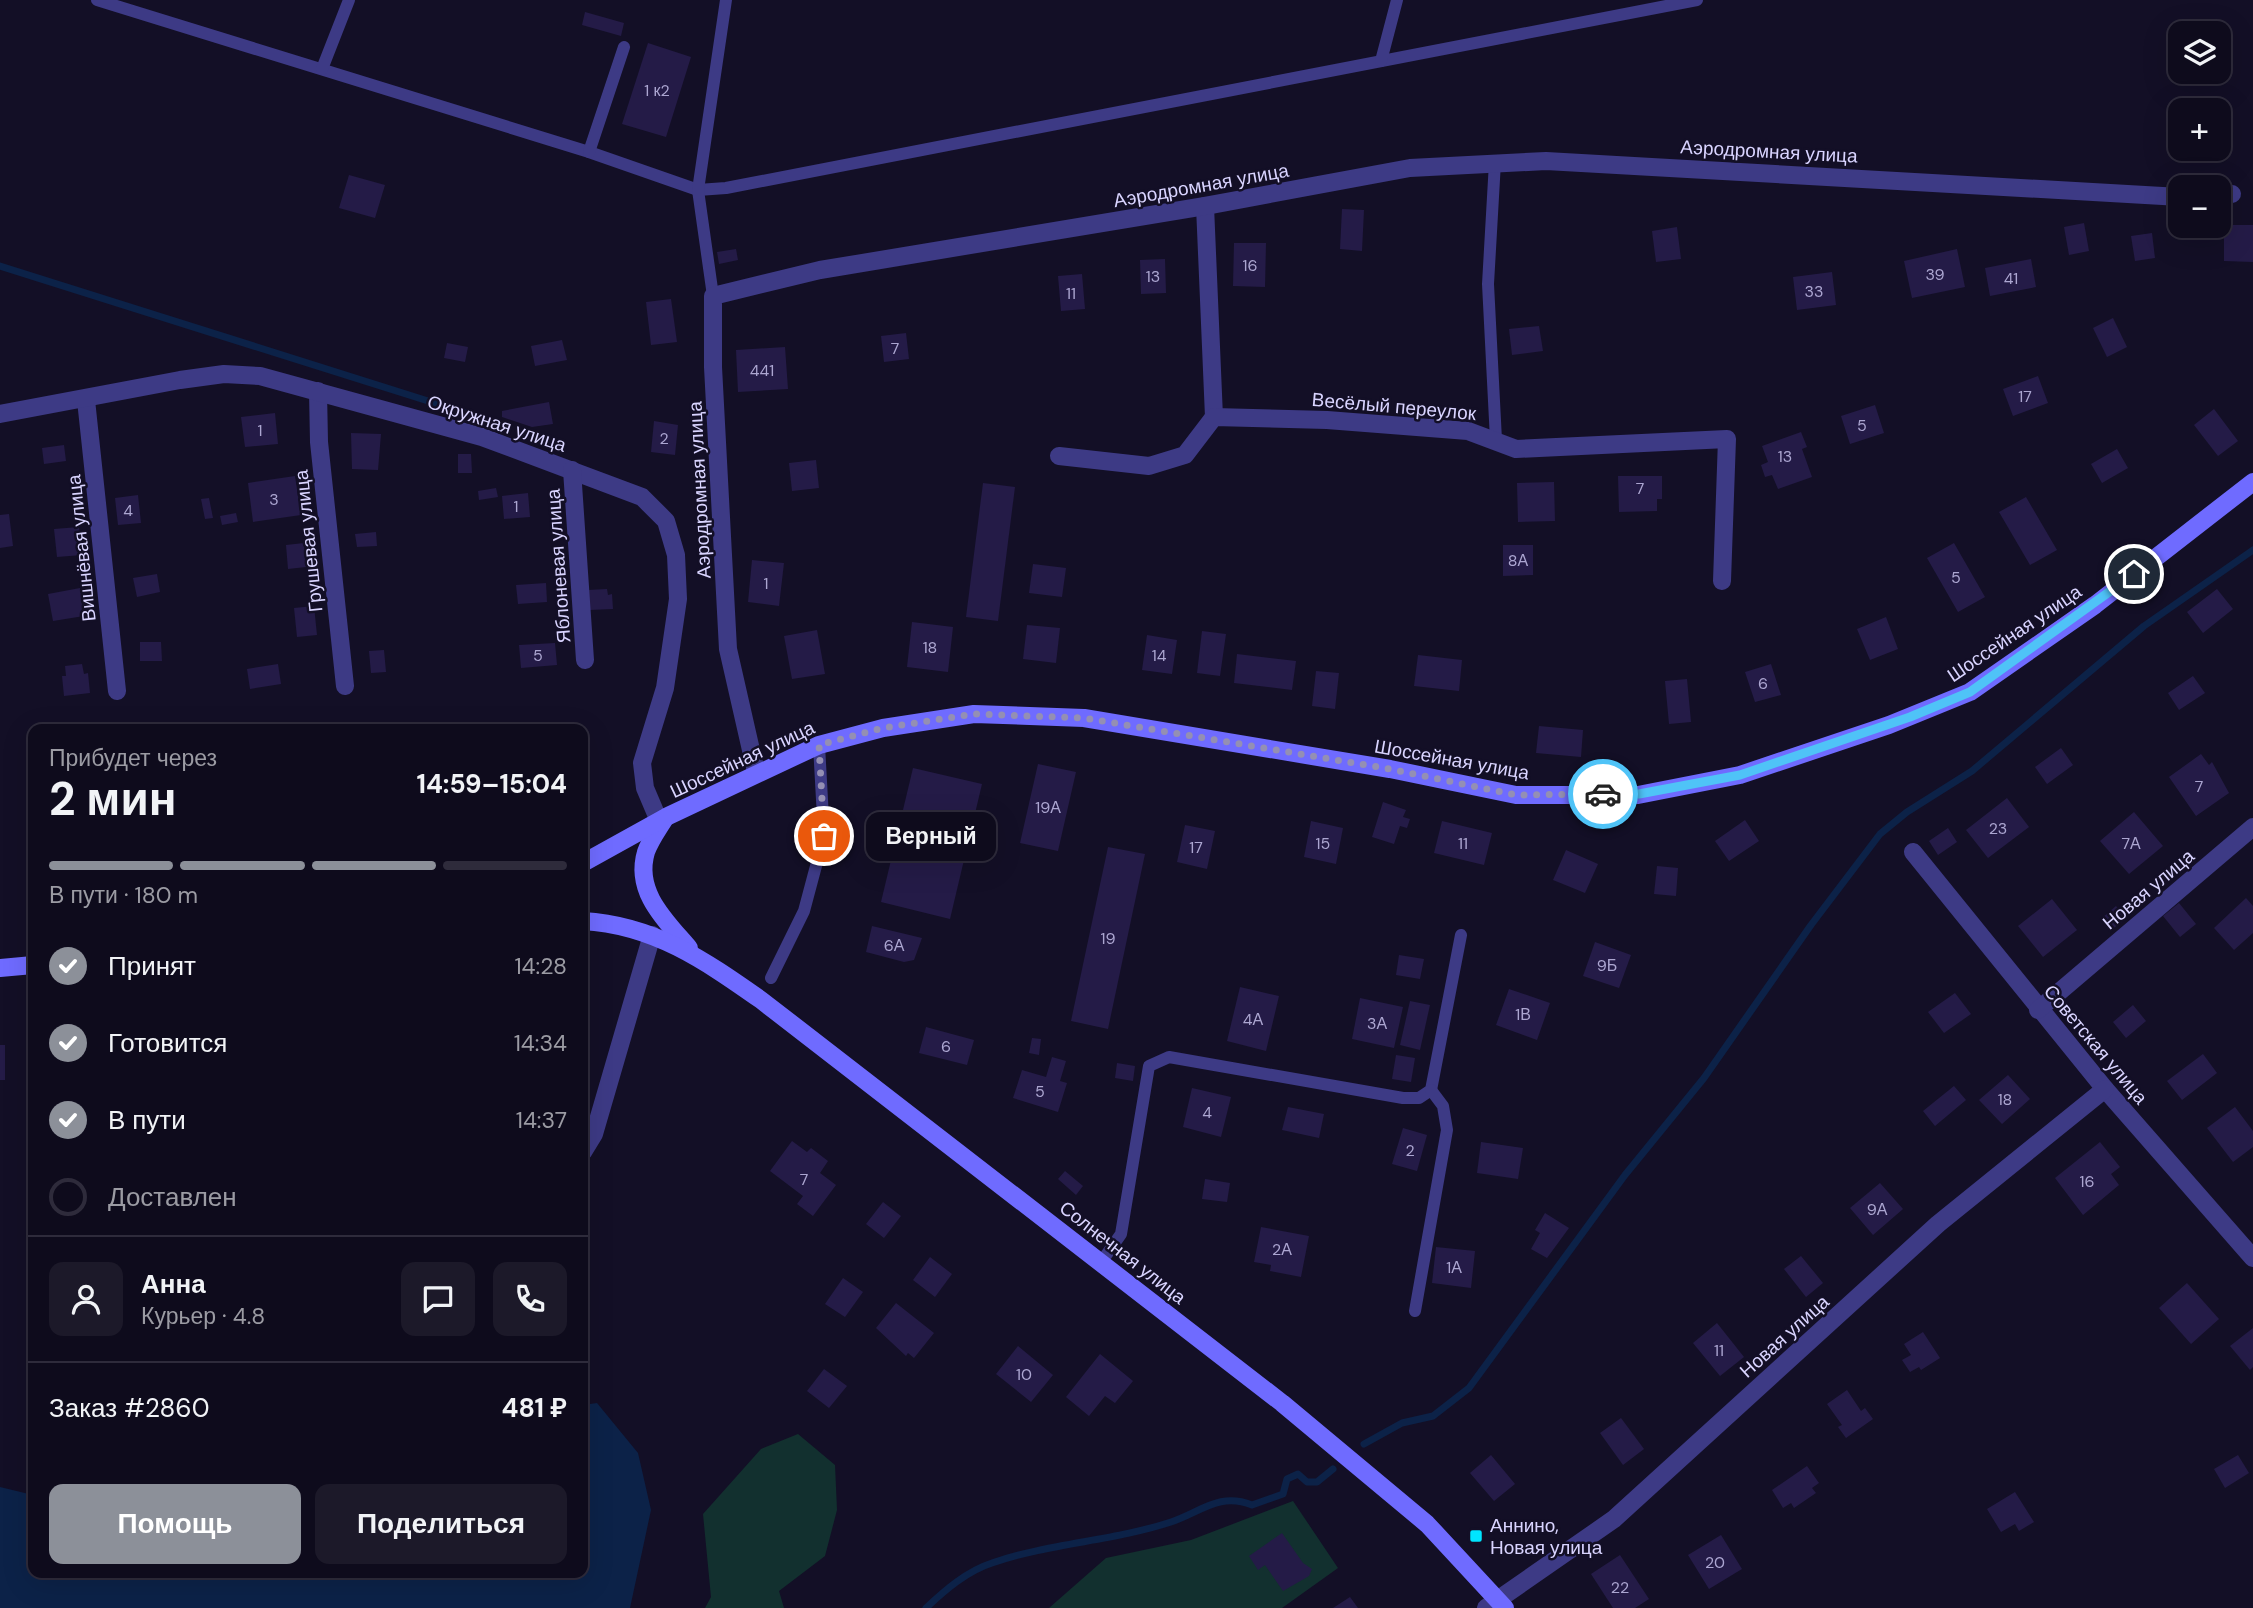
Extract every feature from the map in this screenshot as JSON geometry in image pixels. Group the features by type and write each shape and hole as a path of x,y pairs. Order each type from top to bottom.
{"main road":[{"name":"Шоссейная улица","path":"588,860 662,819 819,745 883,728 974,714 1084,718 1390,769 1516,795 1639,794 1740,775 1889,725 1970,692 2095,605 2253,482"},
{"path":"662,819 646,851 644,871 650,903 694,953"},
{"path":"588,922 652,935 694,953"},
{"name":"Солнечная улица","path":"694,953 761,1000 1102,1261 1282,1403 1427,1524 1496,1605"},
{"path":"0,968 28,965"}],"street":[{"name":"Аэродромная улица","path":"757,772 729,649 713,367 713,296 820,270 1205,206 1410,168 1496,162 1574,162 2168,196"},
{"path":"1059,456 1149,466 1185,456 1214,417 1205,206"},
{"name":"Окружная улица","path":"0,414 86,400 180,380 224,374 260,376 482,437 642,496 666,520 676,555 678,599 665,688 642,764 645,788 662,819"},
{"name":"Грушевая улица","path":"318,391 319,442 345,687"},
{"name":"Вишнёвая улица","path":"86,400 117,691"},
{"name":"Весёлый переулок","path":"1214,417 1326,420 1468,431 1496,439 1516,449 1727,439 1722,581"},
{"name":"Яблоневая улица","path":"572,470 585,660"},
{"name":"Новая улица","path":"2038,1010 2253,827"},
{"name":"Советская улица","path":"1913,852 2038,1010 2253,1258"},
{"path":"588,1144 594,1134 652,935"},
{"name":"Новая улица","path":"1496,1605 1614,1519 1938,1224 2105,1089"}],"lane":[{"path":"97,0 589,152 698,190 726,188 1697,0"},
{"path":"322,69 349,0"},
{"path":"713,296 698,190 726,0"},
{"path":"1381,61 1397,0"},
{"path":"589,152 624,47"},
{"path":"1496,162 1488,284 1496,439"},
{"path":"771,978 804,911 824,836 819,745"},
{"path":"1102,1261 1121,1234 1149,1066 1169,1057 1403,1098 1419,1098 1431,1090 1461,935"},
{"path":"1415,1311 1447,1130 1443,1105 1431,1090"}],"green space":[{"path":"798,1434 835,1465 837,1510 825,1556 779,1591 784,1608 705,1608 711,1597 703,1514 761,1449"},
{"path":"1293,1501 1338,1568 1282,1608 1049,1608 1106,1558 1191,1540"}],"water":[{"path":"597,1403 638,1453 651,1510 630,1608 0,1608 0,1487 28,1494 28,1578 588,1578 588,1404"}],"building":[{"path":"585,12 624,23 621,36 582,25"},
{"path":"648,43 691,57 666,137 622,124"},
{"path":"349,175 385,185 375,218 339,208"},
{"path":"1342,209 1364,210 1362,251 1340,249"},
{"path":"2084,223 2089,251 2069,255 2064,227"},
{"path":"2231,225 2253,225 2253,262 2224,261 2224,238 2231,238"},
{"path":"1677,227 1681,259 1656,262 1652,231"},
{"path":"2152,233 2155,258 2135,261 2131,236"},
{"path":"1234,243 1266,243 1265,287 1233,286"},
{"path":"736,249 738,260 719,264 717,252"},
{"path":"1957,249 1965,287 1912,298 1904,261"},
{"path":"1165,259 1166,293 1141,294 1140,260"},
{"path":"2031,259 2036,287 1990,296 1985,268"},
{"path":"1832,272 1836,305 1797,310 1793,277"},
{"path":"1082,274 1085,309 1061,311 1058,276"},
{"path":"671,299 677,342 651,345 646,302"},
{"path":"2113,318 2127,347 2107,357 2093,328"},
{"path":"1539,326 1543,351 1512,355 1509,329"},
{"path":"906,333 909,359 884,362 881,336"},
{"path":"562,340 567,360 535,366 531,346"},
{"path":"447,343 468,347 465,362 444,358"},
{"path":"785,347 788,389 738,392 736,350"},
{"path":"2038,376 2048,403 2013,416 2003,389"},
{"path":"549,402 553,424 532,427 502,417 502,411"},
{"path":"1875,405 1884,433 1850,444 1841,416"},
{"path":"2214,409 2238,441 2218,456 2194,425"},
{"path":"275,413 278,444 245,447 241,417"},
{"path":"654,421 678,425 675,455 651,452"},
{"path":"1801,432 1807,447 1802,449 1812,477 1778,489 1772,475 1765,477 1761,465 1768,462 1762,446"},
{"path":"351,433 381,434 378,470 352,469"},
{"path":"64,445 66,461 44,464 42,448"},
{"path":"2117,449 2128,468 2102,483 2091,464"},
{"path":"458,454 471,454 472,473 458,473"},
{"path":"816,460 819,488 792,491 789,463"},
{"path":"295,476 301,515 253,522 248,483"},
{"path":"1618,476 1662,476 1662,499 1657,499 1657,511 1619,512"},
{"path":"1554,482 1555,521 1518,522 1517,483"},
{"path":"983,483 1015,487 998,621 966,617"},
{"path":"496,488 498,497 479,500 478,491"},
{"path":"528,493 530,517 504,519 502,496"},
{"path":"138,495 141,523 118,525 115,498"},
{"path":"2026,497 2057,550 2030,565 1999,512"},
{"path":"209,498 213,518 205,519 201,499"},
{"path":"236,513 238,522 222,525 220,516"},
{"path":"9,514 13,546 0,548 0,515"},
{"path":"79,527 82,555 57,557 54,529"},
{"path":"376,532 377,546 357,547 355,534"},
{"path":"304,543 306,567 288,569 286,545"},
{"path":"1954,543 1985,597 1958,612 1927,558"},
{"path":"1503,545 1533,545 1533,575 1503,576"},
{"path":"752,560 784,563 779,606 748,602"},
{"path":"1033,564 1066,568 1062,597 1029,593"},
{"path":"157,574 160,592 137,597 133,578"},
{"path":"546,583 547,602 518,604 516,585"},
{"path":"80,588 84,616 53,621 48,594"},
{"path":"607,589 608,595 612,594 613,609 589,610 588,590"},
{"path":"2217,589 2233,609 2203,633 2187,612"},
{"path":"314,606 317,635 297,637 294,608"},
{"path":"1886,617 1898,649 1870,660 1857,629"},
{"path":"912,622 953,627 948,672 907,667"},
{"path":"1027,625 1060,628 1056,663 1023,659"},
{"path":"817,630 825,674 792,679 784,636"},
{"path":"1202,631 1226,634 1220,676 1197,673"},
{"path":"1147,635 1177,640 1172,674 1142,670"},
{"path":"140,642 161,642 162,661 140,661"},
{"path":"555,643 557,665 521,668 519,645"},
{"path":"384,650 386,672 371,673 369,651"},
{"path":"1237,654 1296,661 1292,690 1234,683"},
{"path":"1418,655 1462,660 1459,691 1414,686"},
{"path":"82,664 84,674 88,673 90,693 64,696 62,676 66,676 65,666"},
{"path":"278,664 281,684 250,689 247,669"},
{"path":"1771,664 1781,695 1755,702 1745,672"},
{"path":"1316,671 1339,673 1335,709 1312,706"},
{"path":"2193,676 2205,693 2179,710 2168,693"},
{"path":"1687,679 1691,722 1669,724 1665,681"},
{"path":"1539,726 1583,730 1581,757 1536,753"},
{"path":"2061,748 2073,765 2047,784 2035,767"},
{"path":"2201,754 2209,765 2212,762 2229,793 2196,816 2169,777"},
{"path":"1038,764 1076,772 1058,851 1020,843"},
{"path":"913,768 982,784 950,919 881,902"},
{"path":"2007,798 2029,827 1988,858 1966,830"},
{"path":"1383,802 1406,810 1403,817 1410,819 1407,828 1400,826 1394,844 1372,837"},
{"path":"2134,812 2163,846 2129,874 2100,841"},
{"path":"1745,820 1759,841 1729,861 1715,841"},
{"path":"1311,821 1343,828 1336,864 1304,857"},
{"path":"1442,821 1492,833 1484,865 1434,853"},
{"path":"1185,825 1215,831 1207,869 1177,862"},
{"path":"1948,828 1957,842 1938,855 1929,841"},
{"path":"1108,847 1145,854 1108,1029 1071,1021"},
{"path":"1566,850 1598,864 1585,893 1553,880"},
{"path":"1657,866 1678,868 1676,896 1654,894"},
{"path":"2246,898 2253,906 2253,933 2234,950 2214,928"},
{"path":"2052,899 2077,930 2043,957 2018,926"},
{"path":"2179,903 2196,924 2180,937 2163,916"},
{"path":"2116,906 2126,919 2111,930 2102,918"},
{"path":"872,926 922,938 914,960 904,962 866,952"},
{"path":"1595,942 1631,955 1619,988 1583,976"},
{"path":"1399,955 1424,959 1420,979 1396,975"},
{"path":"1240,987 1279,996 1266,1051 1227,1041"},
{"path":"1509,989 1550,1003 1537,1040 1496,1025"},
{"path":"1955,993 1971,1014 1944,1033 1928,1012"},
{"path":"1360,998 1403,1007 1394,1048 1352,1039"},
{"path":"1410,1001 1430,1005 1420,1050 1400,1045"},
{"path":"2133,1005 2146,1021 2126,1038 2113,1022"},
{"path":"926,1027 974,1040 967,1065 919,1053"},
{"path":"1032,1038 1041,1039 1039,1055 1029,1053"},
{"path":"0,1045 5,1045 5,1080 0,1080"},
{"path":"2203,1054 2217,1073 2182,1100 2167,1081"},
{"path":"1396,1055 1415,1058 1411,1082 1392,1079"},
{"path":"1052,1057 1066,1061 1060,1081 1067,1083 1058,1112 1013,1098 1022,1070 1046,1077"},
{"path":"1117,1063 1135,1066 1133,1081 1115,1078"},
{"path":"2008,1075 2030,1099 2002,1124 1979,1100"},
{"path":"1954,1086 1966,1100 1935,1126 1923,1111"},
{"path":"1192,1088 1231,1097 1221,1137 1183,1127"},
{"path":"1288,1107 1324,1114 1319,1138 1282,1130"},
{"path":"2235,1107 2253,1131 2253,1147 2233,1162 2207,1128"},
{"path":"1403,1128 1427,1135 1417,1171 1392,1164"},
{"path":"792,1141 807,1152 811,1148 828,1161 820,1173 836,1185 813,1216 797,1204 803,1196 770,1171"},
{"path":"1481,1142 1523,1148 1518,1179 1477,1173"},
{"path":"2100,1142 2120,1167 2111,1174 2119,1185 2083,1215 2055,1178"},
{"path":"1065,1171 1083,1186 1076,1195 1058,1179"},
{"path":"1205,1179 1230,1183 1227,1202 1202,1199"},
{"path":"1880,1183 1903,1209 1873,1235 1850,1208"},
{"path":"883,1202 901,1216 884,1238 866,1224"},
{"path":"1545,1213 1569,1228 1547,1258 1531,1249 1540,1233 1535,1230"},
{"path":"1261,1227 1309,1236 1301,1277 1270,1271 1271,1265 1254,1262"},
{"path":"1436,1247 1475,1251 1471,1288 1432,1283"},
{"path":"1801,1256 1823,1283 1806,1297 1784,1269"},
{"path":"930,1257 952,1274 935,1297 913,1280"},
{"path":"843,1278 863,1292 845,1317 825,1304"},
{"path":"2187,1283 2219,1319 2191,1344 2159,1308"},
{"path":"896,1303 934,1333 914,1358 908,1353 906,1356 876,1328"},
{"path":"1717,1323 1744,1357 1720,1376 1693,1343"},
{"path":"2253,1328 2253,1367 2250,1370 2230,1346"},
{"path":"1923,1332 1940,1358 1921,1370 1919,1367 1910,1372 1902,1360 1911,1355 1904,1344"},
{"path":"1018,1346 1053,1375 1031,1402 996,1374"},
{"path":"1100,1354 1133,1381 1115,1403 1105,1396 1089,1416 1066,1397"},
{"path":"824,1369 847,1386 829,1408 807,1391"},
{"path":"1847,1390 1861,1411 1865,1408 1873,1419 1846,1438 1838,1427 1842,1425 1827,1404"},
{"path":"1621,1418 1644,1449 1623,1465 1600,1433"},
{"path":"1491,1455 1515,1484 1494,1501 1470,1473"},
{"path":"2238,1455 2249,1473 2225,1488 2214,1469"},
{"path":"1807,1466 1819,1483 1812,1488 1816,1493 1794,1508 1791,1503 1783,1508 1772,1490"},
{"path":"2015,1492 2034,1522 2019,1531 2015,1524 2001,1532 1987,1509"},
{"path":"1282,1533 1303,1563 1312,1569 1309,1576 1283,1591 1265,1565 1258,1570 1249,1556"},
{"path":"1721,1535 1742,1569 1709,1589 1688,1555"},
{"path":"1620,1555 1649,1599 1635,1608 1613,1608 1591,1574"},
{"path":"1350,1597 1358,1608 1333,1608"}],"waterway":[{"path":"0,266 482,418"},
{"path":"1364,1444 1402,1423 1433,1416 1469,1388 1625,1175 1704,1078 1811,925 1880,834 1907,812 1972,771 2144,626 2253,550"},
{"path":"926,1608 965,1576 983,1566 1036,1551 1127,1534 1171,1522 1220,1502 1252,1505 1283,1494 1287,1479 1298,1474 1307,1482 1317,1482 1333,1469"}],"way so far":[{"path":"824,836 819,745 883,728 974,714 1084,718 1390,769 1516,795 1603,794"}],"place":[{"name":"Верный","path":"824,836"},
{"name":"Аннино, Новая улица","path":"1476,1536"}],"route":[{"path":"1603,794 1639,794 1740,775 1910,717 1970,692 2095,605 2134,574"}]}
